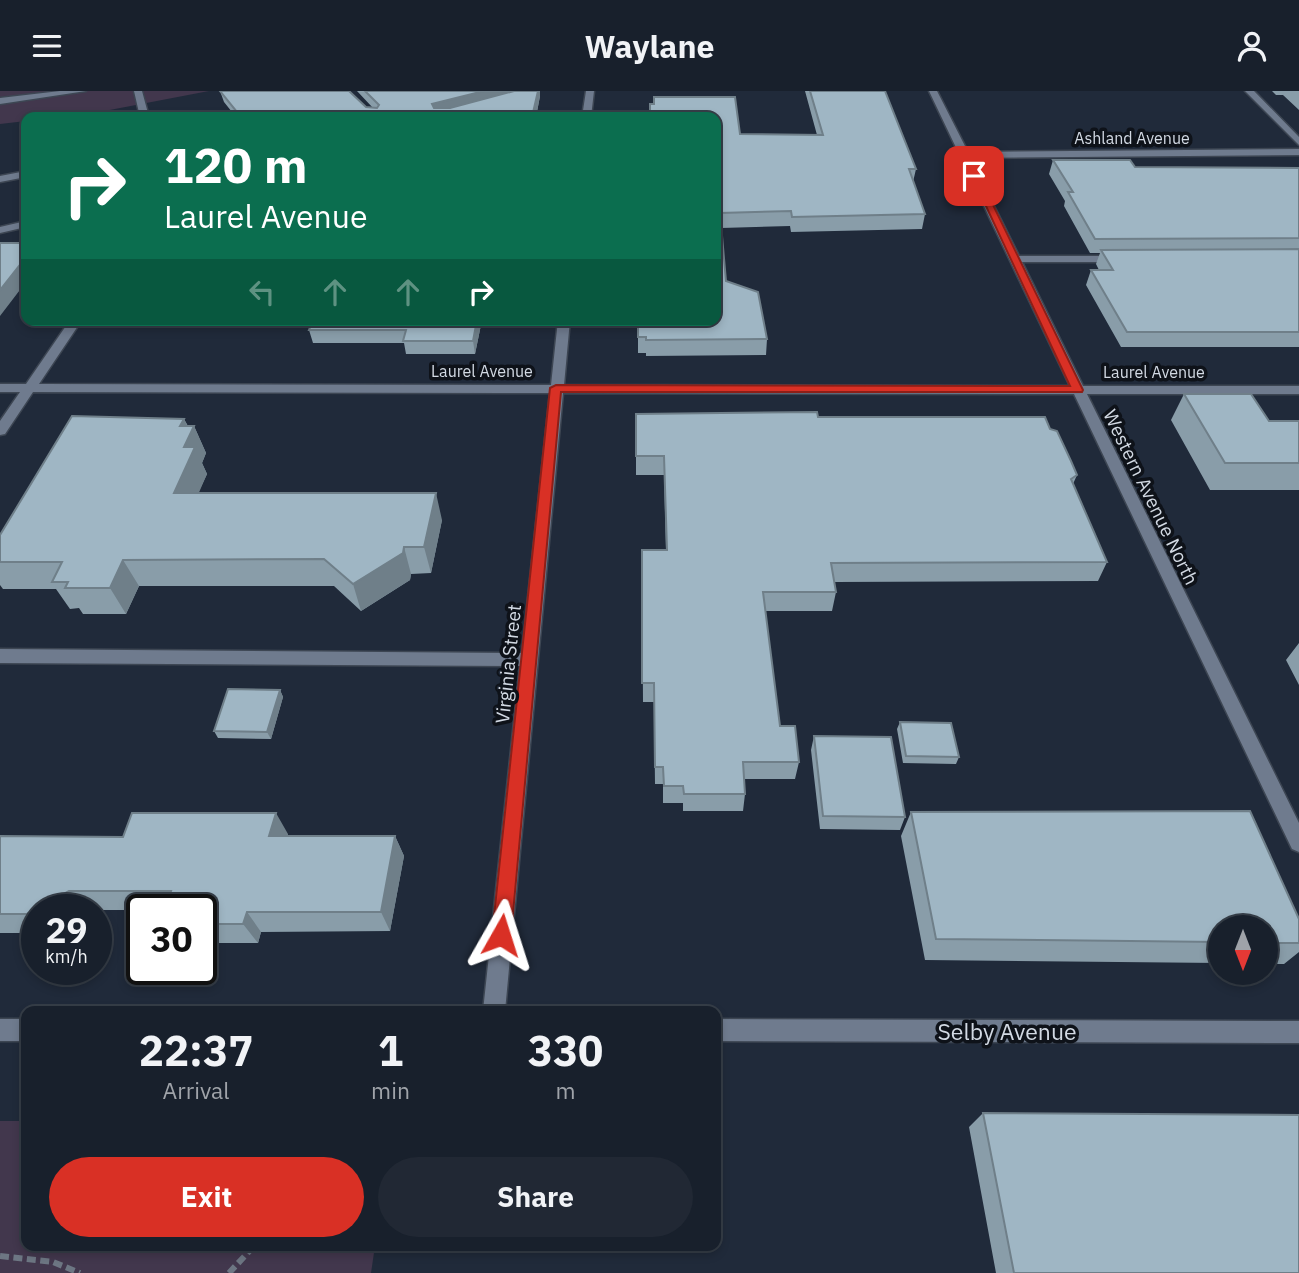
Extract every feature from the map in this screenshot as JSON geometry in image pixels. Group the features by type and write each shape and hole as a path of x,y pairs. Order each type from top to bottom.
{"street":[{"path":"0,101 82,91"},
{"path":"138,91 144,112"},
{"path":"588,112 590,91"},
{"name":"Western Avenue North","path":"933,91 1299,843"},
{"path":"1249,91 1299,142"},
{"name":"Ashland Avenue","path":"964,155 1299,152"},
{"path":"0,179 21,175"},
{"path":"0,230 21,225"},
{"path":"1014,259 1136,259"},
{"path":"0,431 72,326"},
{"name":"Virginia Street","path":"495,1006 563,326"},
{"name":"Laurel Avenue","path":"0,388 1299,390"},
{"path":"0,656 530,660"},
{"path":"0,1030 21,1030"},
{"name":"Selby Avenue","path":"721,1030 1299,1033"}],"path":[{"path":"229,1273 249,1251"},
{"path":"0,1256 53,1262 80,1273"}],"shaded area":[{"path":"0,91 209,91 99,112 21,112 21,122 0,124"},
{"path":"0,1121 21,1121 21,1251 374,1251 371,1273 0,1273"}],"building":[{"path":"220,91 349,91 366,107 377,108 379,105 365,91 484,91 432,104 434,108 450,108 514,91 538,91 533,112 237,112"},
{"path":"810,91 885,91 916,169 909,169 925,214 792,217 791,211 721,213 721,112 650,112 650,104 654,104 654,97 735,97 740,134 823,135"},
{"path":"1053,160 1130,160 1135,167 1299,168 1299,238 1095,239 1068,192 1073,192"},
{"path":"721,224 726,281 758,292 767,339 646,340 646,337 638,337 638,326 721,326"},
{"path":"0,243 21,243 21,263 0,290"},
{"path":"1299,249 1299,332 1127,332 1091,270 1113,270 1101,250"},
{"path":"311,326 476,326 473,341 403,341 406,330 309,330"},
{"path":"1184,394 1251,394 1269,421 1299,421 1299,463 1225,463"},
{"path":"817,412 818,417 1045,417 1050,429 1057,431 1077,475 1071,479 1107,562 831,563 836,592 763,592 780,726 795,726 799,762 743,762 745,794 684,794 683,786 664,786 663,767 655,767 654,683 642,683 642,550 667,550 664,456 636,456 636,414"},
{"path":"72,416 184,419 180,426 194,426 184,447 195,447 174,493 436,493 424,547 404,547 403,553 353,584 324,559 123,560 110,588 65,588 68,582 52,582 62,562 0,562 0,535"},
{"path":"228,689 280,690 267,732 214,731"},
{"path":"900,722 951,723 959,757 906,756"},
{"path":"814,736 891,737 905,817 823,816"},
{"path":"1250,811 1299,919 1299,943 1278,943 1278,915 1208,915 1208,942 936,939 911,812"},
{"path":"132,813 276,813 269,836 395,836 381,912 247,912 243,924 217,924 217,894 69,891 64,894 21,894 21,914 0,914 0,836 123,837"},
{"path":"983,1113 1299,1115 1299,1273 1014,1273"}],"route":[{"path":"501,935 556,388 1077,390 974,176"}]}
